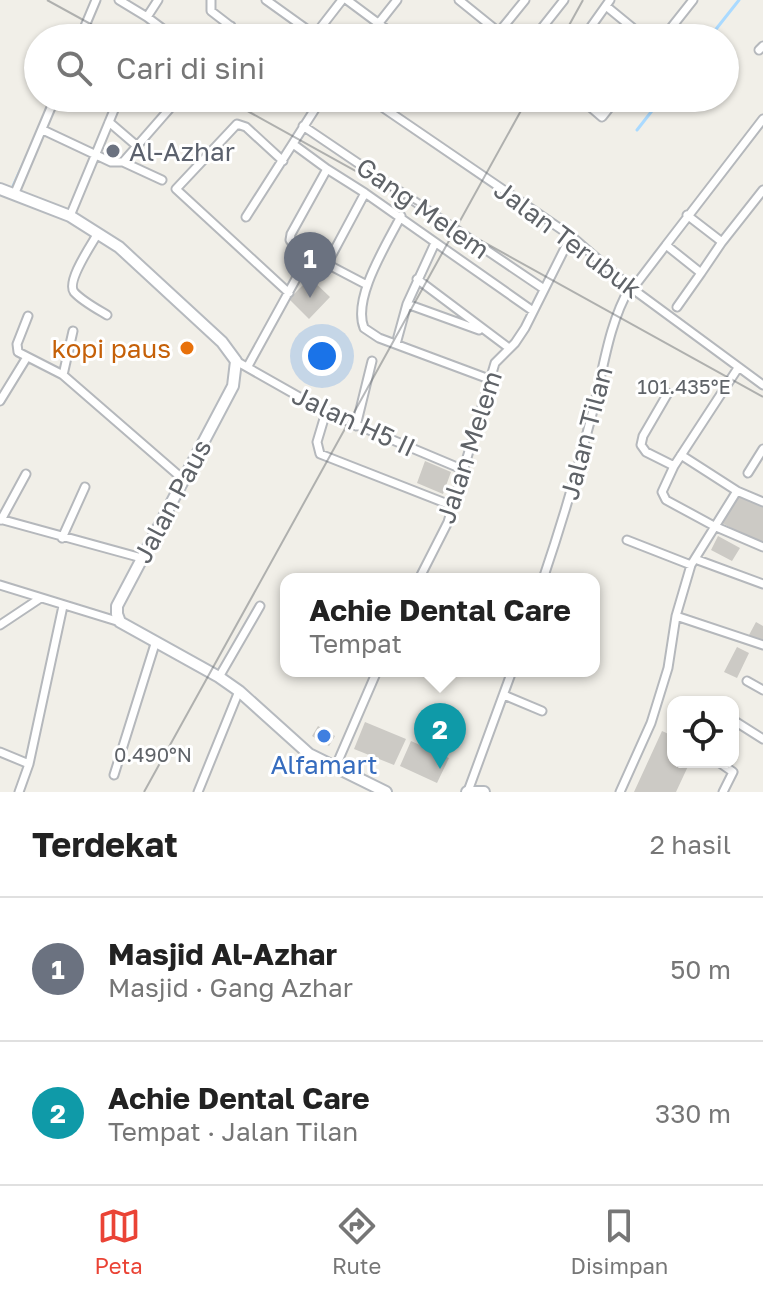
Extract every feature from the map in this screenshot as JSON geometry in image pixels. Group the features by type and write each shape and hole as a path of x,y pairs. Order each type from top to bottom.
{"main road":[{"path":"0,189 70,216 135,259 222,342 236,361"},
{"name":"Jalan Paus","path":"120,622 117,606 233,386 236,361"},
{"path":"120,622 219,677 309,754 386,792"},
{"path":"468,792 484,792"}],"street":[{"path":"87,24 96,0"},
{"path":"119,0 156,24"},
{"path":"147,17 158,0"},
{"path":"211,0 211,11 228,24"},
{"path":"266,0 302,24"},
{"path":"326,24 344,0 378,24 397,0"},
{"path":"459,0 489,24"},
{"path":"506,24 525,0"},
{"path":"545,24 564,0"},
{"path":"674,24 693,0"},
{"path":"593,24 608,3 630,24"},
{"path":"14,195 50,112"},
{"path":"70,216 113,112"},
{"path":"123,162 166,112"},
{"path":"246,217 312,112"},
{"name":"Jalan Terubuk","path":"389,112 571,236 763,385"},
{"name":"Jalan Tilan","path":"545,573 592,417 613,327 634,285 763,119"},
{"path":"109,122 137,146"},
{"path":"283,161 246,127 237,124 176,189 289,293"},
{"name":"Gang Melem","path":"303,126 544,289"},
{"path":"43,130 111,162 123,162 162,180"},
{"path":"293,144 401,216 533,311"},
{"path":"327,169 291,234 293,246 367,285"},
{"path":"677,307 763,190"},
{"path":"327,264 365,193"},
{"path":"687,215 722,242"},
{"path":"401,216 367,285 361,315 364,328 379,338 489,379"},
{"path":"98,233 74,277 72,287 75,293 107,315"},
{"name":"Jalan Melem","path":"422,573 453,506 489,379 498,358 521,335 571,236"},
{"path":"396,344 407,304 435,243"},
{"path":"666,245 701,273"},
{"path":"248,366 309,255"},
{"path":"417,279 509,348"},
{"path":"407,304 485,332"},
{"path":"28,316 16,348 63,375 184,480"},
{"path":"63,375 73,331"},
{"path":"0,401 27,357"},
{"name":"Jalan H5 II","path":"236,361 326,412 464,470"},
{"path":"356,426 372,361"},
{"path":"738,368 674,466 663,488 663,497 714,526 763,547"},
{"path":"668,393 641,445 646,452 674,466"},
{"path":"326,412 317,442 320,454 453,506"},
{"path":"748,473 763,449"},
{"path":"681,455 737,491 763,502"},
{"path":"26,474 1,520 142,558"},
{"path":"62,538 85,487"},
{"path":"620,792 651,723 668,668 676,616 693,562 737,491"},
{"path":"627,540 763,584"},
{"path":"0,585 120,622"},
{"path":"0,625 39,599"},
{"path":"19,792 29,764 63,606"},
{"path":"219,677 260,606"},
{"path":"676,616 763,645"},
{"path":"114,775 155,644"},
{"path":"335,768 374,677"},
{"path":"468,792 510,677"},
{"path":"747,681 763,690"},
{"path":"198,792 239,691"},
{"path":"504,695 542,711"},
{"path":"739,724 763,739"},
{"path":"0,752 29,764"},
{"path":"723,792 733,772 727,768"}],"building":[{"path":"310,278 330,297 309,319 289,299"},
{"path":"425,461 451,472 443,494 417,483"},
{"path":"739,493 763,506 763,545 722,523"},
{"path":"718,536 740,548 732,561 711,550"},
{"path":"756,622 763,626 763,643 749,635"},
{"path":"737,647 749,653 737,678 724,672"},
{"path":"365,722 406,739 394,765 354,749"},
{"name":"Alfamart","path":"318,726 335,736 329,746 312,736"},
{"path":"662,731 667,733 667,768 687,768 676,792 634,792"},
{"path":"411,741 449,758 437,783 400,766"}],"waterway":[{"path":"720,24 739,0"},
{"path":"637,130 651,112"},
{"path":"13,186 28,153"}],"place":[{"name":"Al-Azhar","path":"113,151"},
{"name":"Masjid Al-Azhar","path":"310,298"},
{"name":"kopi paus","path":"187,348"},
{"name":"Alfamart","path":"324,736"},
{"name":"Achie Dental Care","path":"440,769"}]}
